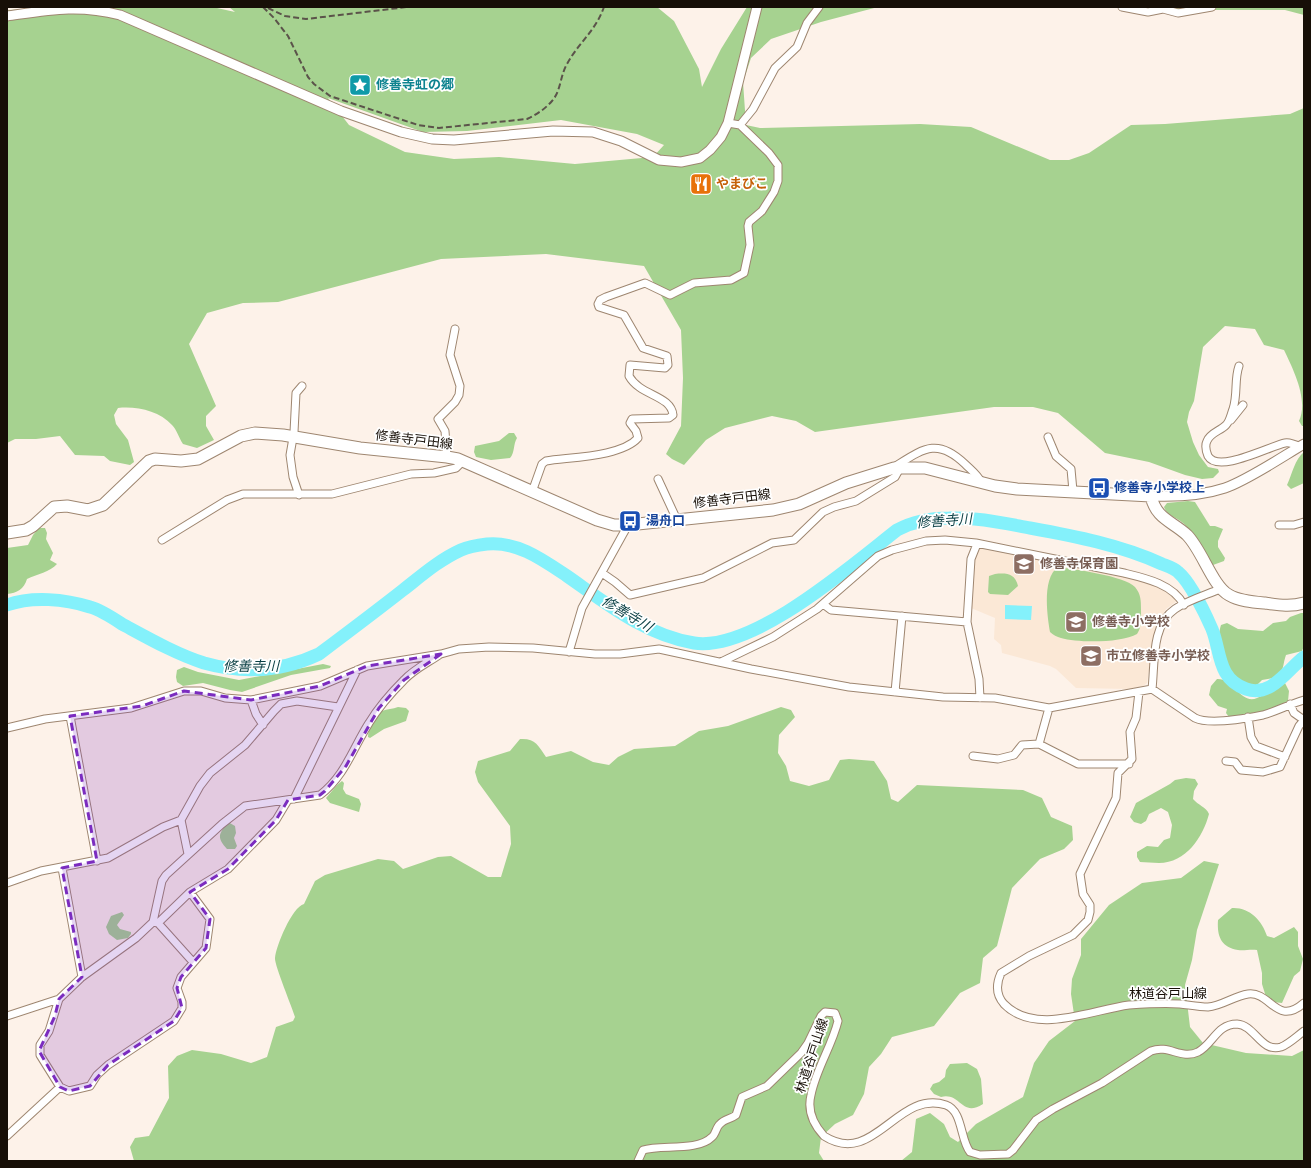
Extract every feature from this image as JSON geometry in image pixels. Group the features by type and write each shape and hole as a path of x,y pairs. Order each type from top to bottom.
{"main road":[{"name":"修善寺戸田線","path":"7,533 26,530 33,526 54,507 67,506 88,510 103,505 143,465 155,459 181,461 198,459 249,434 269,434 360,448 447,457 463,461 606,523 628,525 773,510 792,505 846,484 895,468 925,468 1017,489 1151,496"},
{"path":"1151,496 1153,505 1158,513 1187,535 1195,545 1218,590 1228,595 1252,602 1285,606 1294,606 1304,603"}],"street":[{"path":"7,16 78,8 99,10 120,15 342,111 400,132 432,139 454,140 553,131 593,132 621,141 659,160 681,162 700,158 710,150 721,137 728,123 743,57 757,7"},
{"path":"740,125 753,109 780,62 787,58 797,46 807,23 819,7"},
{"path":"1122,7 1148,12 1163,8 1178,14 1212,7"},
{"path":"532,492 542,464 546,461 605,453 621,448 631,444 638,438 636,431 630,423 632,419 669,418 673,415 672,409 667,402 638,388 629,376 630,365 665,368 668,365 667,356 643,348 638,342 624,315 599,307 598,304 600,300 606,297 631,290 641,284 646,284 670,295 694,283 731,280 744,273 750,245 749,222 762,211 774,192 778,181 778,166 769,153 740,125 728,123"},
{"path":"447,457 446,434 438,419 455,402 459,395 460,386 450,354 456,329"},
{"path":"1228,423 1237,398 1237,378 1239,366"},
{"path":"299,495 291,466 290,455 294,438 296,393 302,386"},
{"path":"1243,405 1228,423 1207,440 1206,451 1208,457 1213,461 1219,463 1232,461 1287,442 1302,445"},
{"path":"1048,438 1056,456 1071,469 1073,491"},
{"path":"1151,496 1201,494 1227,487 1302,445"},
{"path":"602,573 616,582 630,595 703,578 772,543 794,540 823,512 834,507 856,501 895,477 895,468 930,448 940,448 948,451 961,461 979,478 981,482"},
{"path":"162,540 227,500 243,494 299,495 342,492 406,475 456,468 463,461"},
{"path":"658,479 677,520"},
{"path":"1279,525 1294,525 1304,522"},
{"path":"569,652 582,608 628,525"},
{"path":"721,662 773,637 823,604 878,556 892,550 926,541 945,540 977,544 1146,578 1169,589 1185,604"},
{"path":"977,544 971,558 966,622 980,679 980,698"},
{"path":"1152,689 1157,640 1161,625 1167,616 1185,604 1218,590"},
{"path":"823,604 831,610 966,622"},
{"path":"895,692 902,616"},
{"path":"7,728 70,716 136,707 184,691 201,691 225,698 251,700 320,686 356,670 384,663 441,654 459,649 489,647 608,654 659,649 822,682 943,697 1009,700 1049,708 1152,689 1199,720 1248,717 1263,714 1304,700"},
{"path":"155,922 162,881 172,868 237,811 245,806 320,795 331,786 346,766 368,723 379,708 404,680 441,654"},
{"path":"7,1016 59,999 82,977 136,938 190,892 228,869 276,820 291,800 356,670"},
{"path":"973,756 998,759 1014,754 1022,744 1039,744 1078,764 1129,764 1132,759 1130,732 1136,718 1139,692"},
{"path":"251,700 256,714 263,725"},
{"path":"7,883 26,875 108,858 163,828 181,820 200,786 210,773 245,746 277,707 297,701 338,708"},
{"path":"1226,761 1235,762 1241,770 1263,772 1280,767 1299,726 1304,720 1294,713 1290,704"},
{"path":"1039,744 1049,708"},
{"path":"70,716 97,861"},
{"path":"1248,717 1251,737 1256,746 1285,757"},
{"name":"林道谷戸山線","path":"1129,764 1118,773 1116,798 1080,874 1083,894 1090,905 1088,920 1073,935 1029,956 1000,973 997,990 1000,1000 1009,1009 1020,1016 1032,1020 1046,1020 1113,1007 1142,1004 1179,1004 1208,1007 1217,1006 1242,995 1252,994 1260,995 1274,1007 1283,1011 1292,1011 1304,1003"},
{"path":"181,820 188,854"},
{"path":"62,868 82,977"},
{"path":"59,999 55,1016 49,1031 40,1045 39,1051 60,1087 68,1091 90,1086 97,1075 108,1066 174,1020 182,1008 178,988 181,977 206,948 210,919 190,892"},
{"path":"155,922 193,962"},
{"name":"林道谷戸山線","path":"638,1161 643,1150 648,1148 687,1146 708,1140 713,1136 720,1123 736,1115 742,1097 767,1086 801,1054 821,1016 825,1012 835,1013 838,1021 812,1089 809,1108 812,1119 820,1132 831,1145 841,1152"},
{"path":"892,1131 910,1114 919,1109 929,1105 946,1105 951,1108 956,1115 964,1143 970,1152 980,1155 1004,1155 1014,1150 1029,1128 1044,1114 1102,1083 1150,1051 1158,1048 1165,1048 1184,1054 1199,1052 1217,1032 1229,1025 1238,1024 1248,1027 1264,1044 1277,1048 1283,1047 1304,1031"},
{"path":"7,1136 60,1087"}],"highlighted area":[{"path":"441,654 404,680 379,708 346,766 325,791 320,795 288,800 276,820 228,869 190,892 210,919 206,948 181,977 177,988 182,1008 174,1021 108,1065 90,1086 69,1091 60,1087 39,1051 55,1016 59,999 82,977 62,868 97,861 70,716 142,706 184,691 251,700 320,686 367,666"}],"shaded area":[{"name":"修善寺小学校","path":"983,547 1133,578 1168,590 1177,601 1166,609 1156,625 1147,683 1143,686 1130,689 1076,688 1056,669 1050,666 1002,653 1001,645 994,639 995,618 971,608 974,561 980,548"}],"green space":[{"path":"77,7 217,8 235,12 229,7 657,7 674,21 699,69 702,87 721,49 747,7 878,7 821,22 771,39 751,58 743,82 746,125 760,128 920,124 971,127 1050,160 1069,160 1089,153 1131,125 1165,124 1290,114 1304,108 1304,426 1302,426 1299,421 1302,413 1302,404 1299,385 1284,350 1264,345 1255,329 1225,326 1203,347 1194,401 1189,412 1187,422 1199,455 1208,467 1218,469 1219,472 1213,478 1202,479 1185,475 1149,462 1105,453 1058,413 1033,407 994,407 815,432 796,421 772,416 725,428 706,440 684,465 666,454 681,426 683,378 681,330 644,266 546,254 441,259 278,302 243,303 207,313 189,344 216,406 206,416 206,426 214,440 197,448 183,444 174,427 161,416 147,410 133,408 118,408 114,415 116,424 128,440 134,462 130,465 110,461 104,456 75,455 60,436 36,439 15,439 7,443 7,10 80,8","holes":["328,98 423,132 467,131 561,120 637,134 664,145 653,157 575,164 499,157 454,159 405,152 349,125"]},
{"path":"1128,7 1304,7 1304,15 1285,10 1183,10"},
{"path":"509,433 514,433 517,438 513,454 510,458 491,460 476,457 474,452 475,446 499,441"},
{"path":"1304,452 1304,483 1291,489 1287,485 1296,463"},
{"path":"1188,501 1195,502 1210,526 1223,529 1218,541 1218,547 1225,558 1224,561 1213,565 1188,528 1169,514 1164,507 1167,503"},
{"path":"39,528 45,528 47,533 46,539 53,553 50,560 57,564 47,571 27,579 20,590 7,594 7,548 28,545 33,535"},
{"path":"1058,567 1110,576 1129,583 1135,587 1140,595 1141,604 1141,622 1137,634 1111,641 1078,641 1061,638 1051,633 1047,597 1050,579 1053,572"},
{"path":"995,574 1012,576 1015,578 1018,586 1008,595 990,594 988,592 989,576"},
{"path":"1304,613 1304,646 1302,651 1286,655 1278,677 1262,680 1256,686 1240,681 1229,671 1220,648 1219,632 1221,625 1227,623 1238,629 1263,631 1273,623 1286,621 1290,617"},
{"path":"323,664 331,666 330,668 291,675 242,692 203,683 183,686 177,682 176,677 177,670 184,667 198,672 239,680"},
{"path":"1217,679 1223,680 1246,698 1251,699 1268,693 1285,683 1289,691 1288,701 1270,710 1229,717 1226,713 1227,709 1218,706 1209,695 1211,686"},
{"path":"398,707 406,708 409,711 406,721 384,729 370,738 368,737 372,723 379,713 384,710"},
{"path":"781,707 791,710 795,717 779,735 778,753 786,766 790,781 809,786 829,780 840,760 849,759 874,761 887,781 891,799 898,802 917,785 1023,790 1042,798 1051,817 1072,826 1073,840 1064,849 1040,859 1012,888 997,946 983,958 980,983 960,993 934,1026 892,1037 881,1054 869,1067 864,1094 853,1115 835,1124 821,1137 819,1153 824,1161 134,1161 130,1147 135,1138 149,1136 169,1098 168,1066 177,1056 192,1050 221,1054 251,1063 267,1057 276,1027 293,1021 295,1017 280,977 275,958 278,945 285,928 295,912 304,904 315,881 325,875 378,859 394,861 403,869 438,857 451,856 488,877 501,877 511,844 510,826 478,782 475,772 478,761 510,751 520,739 525,739 536,743 546,757 571,751 593,762 609,765 618,757 634,749 675,746 699,731 728,726"},
{"path":"1186,778 1195,779 1198,784 1194,791 1193,799 1209,814 1198,840 1185,854 1177,859 1159,863 1140,862 1137,857 1137,852 1147,846 1158,847 1164,840 1170,838 1172,825 1168,812 1161,808 1149,814 1146,821 1141,824 1134,822 1130,817 1136,803 1175,780"},
{"path":"342,781 344,783 343,789 346,794 359,799 361,804 359,812 330,803 326,798"},
{"path":"228,822 235,826 236,833 234,838 237,846 235,849 227,849 220,838 222,830"},
{"path":"1204,861 1219,864 1197,930 1192,960 1185,985 1190,1027 1203,1043 1246,1053 1292,1056 1304,1050 1304,1161 901,1161 912,1152 916,1119 930,1113 944,1124 950,1137 958,1142 976,1124 1023,1097 1034,1063 1049,1041 1075,1021 1071,994 1072,979 1081,955 1081,939 1109,905 1142,883 1181,878"},
{"path":"1232,908 1244,910 1254,916 1262,925 1267,936 1274,938 1294,927 1298,932 1298,946 1303,959 1300,971 1294,976 1282,1003 1273,1002 1266,997 1262,984 1262,973 1257,950 1240,950 1232,948 1227,946 1221,940 1218,931 1218,920"},
{"path":"122,912 124,915 117,925 120,929 131,932 131,934 128,938 117,940 109,934 106,927 111,916"},
{"path":"967,1063 977,1069 981,1079 983,1104 976,1108 965,1107 953,1098 948,1096 941,1097 934,1094 930,1089 933,1084 939,1082 945,1077 946,1070 950,1064"}],"water":[{"path":"1005,605 1032,606 1031,620 1005,619"}],"waterway":[{"name":"修善寺川","path":"7,605 27,600 59,600 80,604 107,614 122,624 162,645 204,663 233,669 263,669 291,664 319,654 445,558 474,546 498,544 509,545 539,558 611,607 659,633 694,643 718,642 744,634 801,603 829,584 897,530 910,524 922,521 959,518 1000,522 1063,534 1114,546 1175,569 1183,577 1197,598 1212,629 1225,671 1230,678 1246,689 1255,691 1263,690 1271,686 1304,657"}],"railway":[{"path":"263,7 288,36 308,77 314,84 330,96 418,125 439,128 527,119 540,112 555,97 567,64 592,30 604,7"},
{"path":"268,8 285,16 306,19 407,7"}],"place":[{"name":"修善寺虹の郷","path":"360,85"},
{"name":"やまびこ","path":"701,184"},
{"name":"修善寺小学校上","path":"1099,488"},
{"name":"湯舟口","path":"630,521"},
{"name":"修善寺保育園","path":"1024,564"},
{"name":"修善寺小学校","path":"1076,622"},
{"name":"市立修善寺小学校","path":"1091,656"}]}
